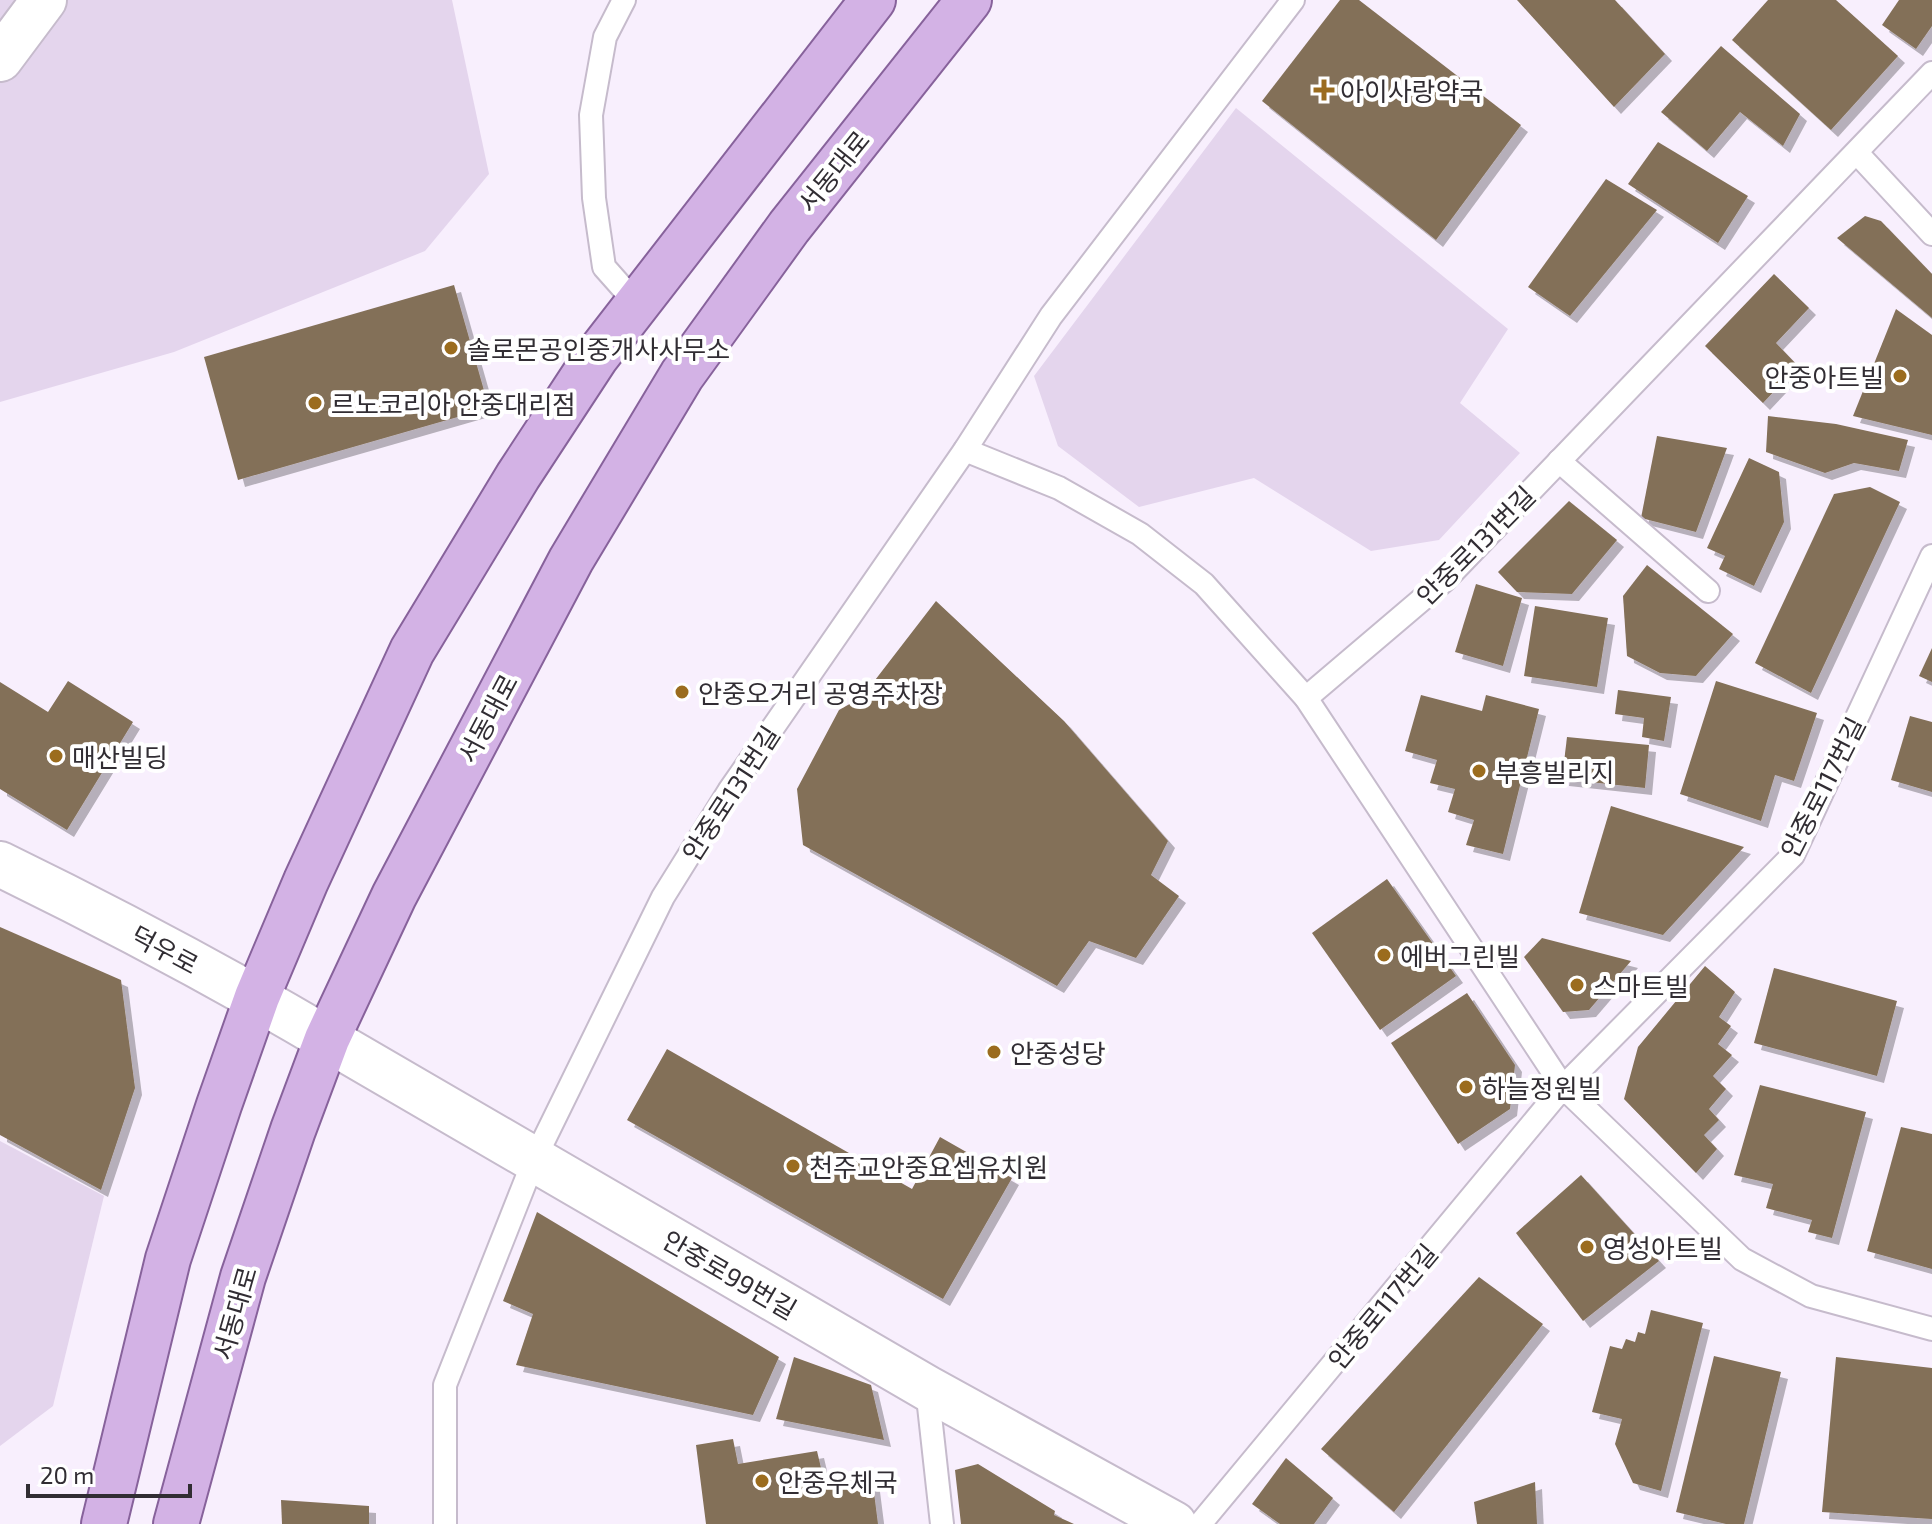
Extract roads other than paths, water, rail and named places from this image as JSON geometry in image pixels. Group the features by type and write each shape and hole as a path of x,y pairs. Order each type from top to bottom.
{"main road":[{"path":"104,1524 168,1259 257,997 306,881 412,651 518,476 596,357 873,0"},
{"name":"서동대로","path":"176,1524 243,1277 327,1039 394,896 571,560 682,375 789,227 969,0"}],"street":[{"path":"0,59 44,0"},
{"name":"덕우로","path":"0,864 257,997 327,1039"},
{"name":"안중로99번길","path":"327,1039 927,1388 1174,1524"}],"lane":[{"path":"624,0 605,37 591,115 594,185 604,267 636,303"},
{"name":"안중로131번길","path":"534,1160 663,897 729,791 965,450 1051,316 1293,0"},
{"name":"안중로131번길","path":"1306,698 1446,579 1932,73"},
{"path":"1857,153 1932,234"},
{"path":"965,450 1059,488 1140,534 1204,584 1306,698 1563,1087 1742,1259 1811,1296 1932,1329"},
{"path":"1559,461 1708,591"},
{"name":"안중로117번길","path":"1200,1524 1563,1087 1793,855 1932,556"},
{"path":"445,1524 445,1385 534,1160"},
{"path":"927,1388 942,1524"}],"place":[{"name":"아이사랑약국","path":"1324,90"},
{"name":"솔로몬공인중개사사무소","path":"451,348"},
{"name":"안중아트빌","path":"1900,376"},
{"name":"르노코리아 안중대리점","path":"315,403"},
{"name":"안중오거리 공영주차장","path":"682,692"},
{"name":"매산빌딩","path":"56,756"},
{"name":"부흥빌리지","path":"1479,771"},
{"name":"에버그린빌","path":"1384,955"},
{"name":"스마트빌","path":"1577,985"},
{"name":"안중성당","path":"994,1052"},
{"name":"하늘정원빌","path":"1466,1087"},
{"name":"천주교안중요셉유치원","path":"793,1166"},
{"name":"영성아트빌","path":"1587,1247"},
{"name":"안중우체국","path":"762,1481"}]}
